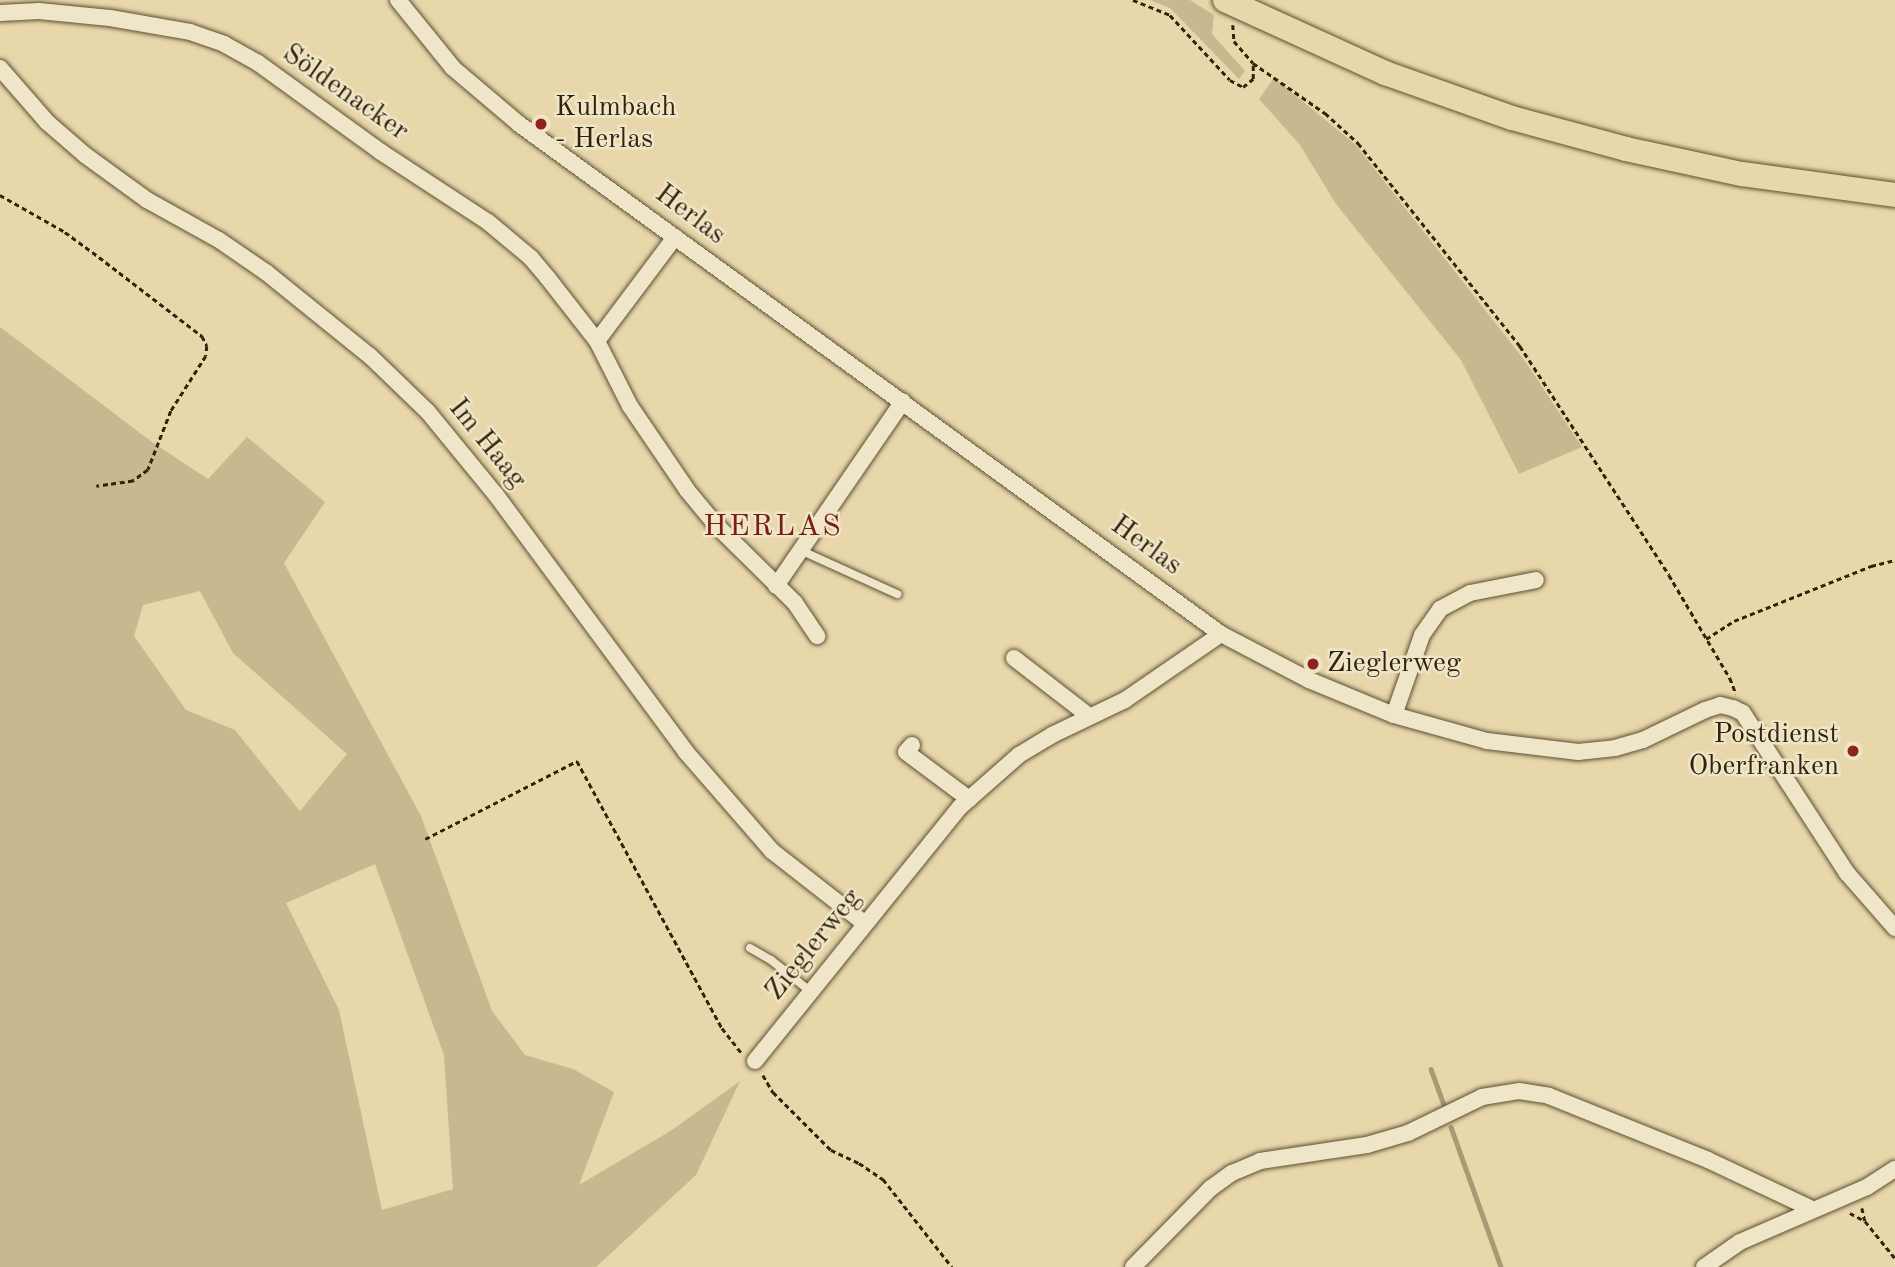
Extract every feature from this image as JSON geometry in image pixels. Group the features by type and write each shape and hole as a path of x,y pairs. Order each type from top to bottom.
{"main road":[{"path":"1236,4 1385,73 1512,118 1626,149 1742,174 1895,195"}],"street":[{"name":"Herlas","path":"398,0 453,68 519,124 1221,634 1309,680 1394,715 1487,741 1578,752 1643,740 1720,705 1743,713"},
{"name":"Söldenacker","path":"0,13 39,11 110,18 190,32 224,44 258,63 511,240 547,277 597,341 630,406 680,481 716,525 795,603 817,636"},
{"name":"Im Haag","path":"0,68 47,122 85,155 147,200 219,240 267,273 370,356 428,412 496,495 686,752 772,851 864,923"},
{"path":"597,341 675,237"},
{"path":"776,586 903,401"},
{"path":"1394,715 1422,635 1440,609 1470,593 1536,580"},
{"name":"Zieglerweg","path":"755,1061 864,923 969,799 1019,755 1089,716 1125,700 1221,634"},
{"path":"1014,657 1089,716"},
{"path":"1743,713 1847,873 1895,929"},
{"path":"912,745 906,752 969,799"},
{"path":"1133,1267 1211,1188 1232,1173 1260,1161 1367,1146 1408,1133 1482,1097 1519,1091 1549,1096 1708,1160 1812,1209"},
{"path":"1704,1267 1740,1242 1867,1187 1895,1168"}],"lane":[{"path":"800,550 897,594"},
{"path":"750,948 771,960 810,991"}],"path":[{"path":"1133,0 1170,15 1230,80 1243,87 1253,79 1253,63"},
{"path":"1236,4 1234,41 1253,63 1325,113 1358,143 1520,346 1572,423 1730,678 1743,713"},
{"path":"0,195 91,251 202,336 206,345 206,355 171,411 148,470 133,481 96,486"},
{"path":"1706,639 1734,621 1871,566 1895,560"},
{"path":"425,839 577,761 722,1028 740,1052 755,1061 773,1091 831,1150 859,1163 883,1179 952,1267"},
{"path":"1831,1203 1865,1221 1895,1258"}],"shaded area":[{"path":"1150,0 1190,0 1214,15 1212,34 1245,71 1239,79 1170,8"},
{"path":"1274,78 1355,144 1525,361 1582,447 1519,474 1461,360 1336,204 1300,145 1259,99"},
{"path":"0,327 152,442 208,479 247,437 325,502 284,563 421,816 492,1011 525,1055 573,1069 614,1092 579,1185 672,1130 740,1081 696,1175 596,1267 0,1267","holes":["200,591 233,653 347,754 300,811 235,730 186,710 134,636 143,605","375,864 444,1055 453,1189 382,1210 339,1010 286,903"]}],"waterway":[{"path":"1431,1069 1444,1104"},
{"path":"1451,1127 1501,1267"}],"place":[{"name":"Kulmbach - Herlas","path":"541,124"},
{"name":"Zieglerweg","path":"1313,664"},
{"name":"Postdienst Oberfranken","path":"1853,751"}],"district":[{"name":"HERLAS","path":"773,527"}]}
